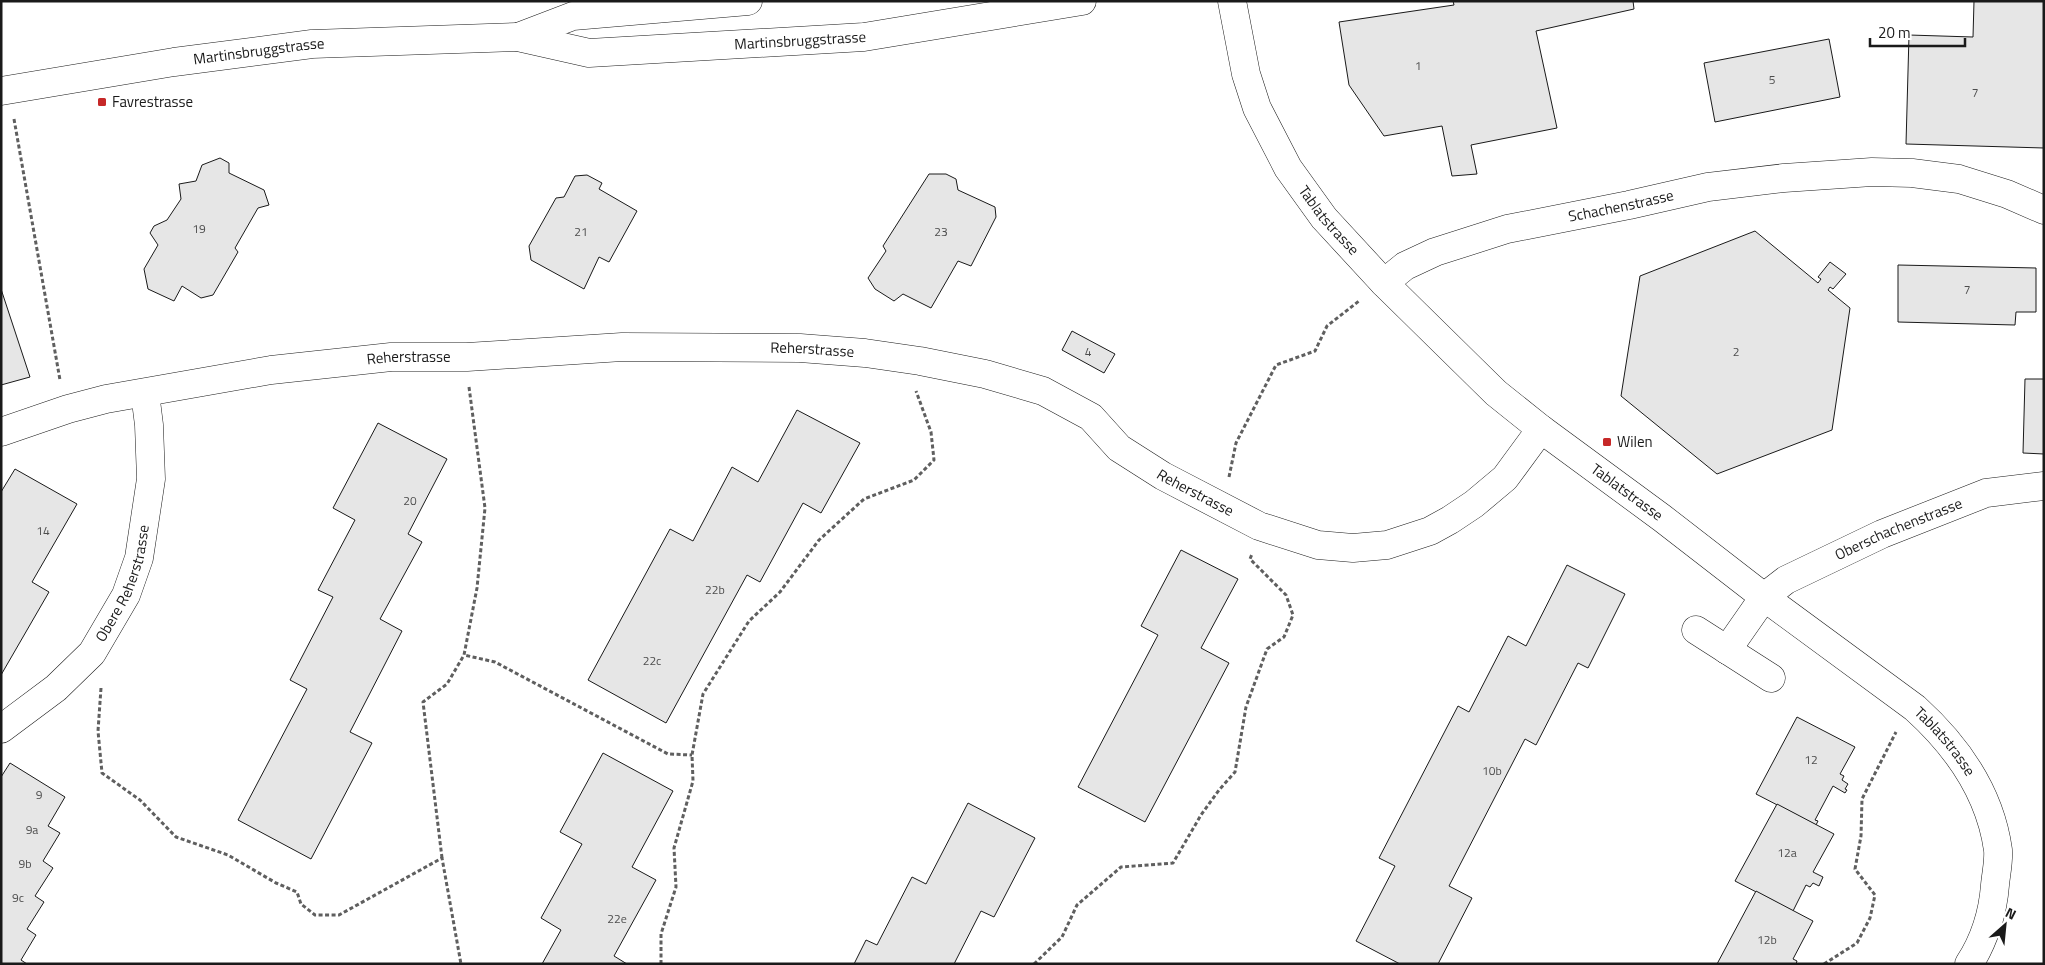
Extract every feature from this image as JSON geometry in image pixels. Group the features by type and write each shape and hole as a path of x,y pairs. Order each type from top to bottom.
{"street":[{"name":"Martinsbruggstrasse","path":"518,37 574,16 748,1"},
{"name":"Martinsbruggstrasse","path":"1,91 174,62 312,44 518,37 588,53 864,37 1082,1"},
{"name":"Tablatstrasse","path":"1232,1 1246,74 1257,108 1288,168 1324,218 1384,284 1496,394 1764,597 1915,708 1936,727 1965,763 1985,799 1998,852 1993,907 1975,955 1969,964"},
{"name":"Schachenstrasse","path":"1384,284 1405,266 1435,252 1507,229 1708,187 1784,178 1872,172 1912,173 1959,179 2007,194 2044,210"},
{"name":"Reherstrasse","path":"1,432 68,409 106,399 271,370 392,357 467,357 622,347 712,346 800,348 865,353 920,361 985,374 1044,391 1091,417 1119,448 1163,476 1259,526 1318,545 1353,548 1387,544 1430,530 1474,504 1505,478 1541,429"},
{"name":"Obere Reherstrasse","path":"1,729 56,688 92,653 126,594 139,558 151,479 149,425 145,393"},
{"name":"Oberschachenstrasse","path":"1727,650 1764,597 1786,580 1882,534 1986,493 2044,486"},
{"path":"1696,630 1771,678"}],"path":[{"path":"14,119 62,388"},
{"path":"1227,486 1236,443 1276,365 1315,351 1327,326 1359,301"},
{"path":"461,964 442,858 423,702 447,684 464,655 477,588 485,508 468,380 467,357"},
{"path":"661,964 661,934 676,887 674,848 693,782 692,755 703,694 749,621 780,592 819,540 864,499 914,480 934,460 931,432 914,387 920,361"},
{"path":"1034,964 1062,937 1077,906 1121,867 1173,863 1200,816 1218,790 1235,772 1246,708 1267,649 1284,637 1293,615 1286,595 1250,559 1259,526"},
{"path":"92,653 102,667 98,731 102,773 140,800 176,836 228,855 276,883 297,892 301,904 315,915 339,915 442,858"},
{"path":"464,655 494,662 668,754 692,755"},
{"path":"1824,964 1857,943 1870,918 1875,895 1855,869 1861,836 1862,799 1894,735 1915,708"}],"building":[{"path":"1453,1 1633,1 1634,9 1536,31 1557,128 1471,145 1477,174 1452,176 1442,126 1384,136 1349,85 1339,22 1454,5"},
{"path":"1974,1 2044,1 2044,148 1906,144 1909,35 1973,37"},
{"path":"1829,39 1840,97 1715,122 1704,63"},
{"path":"220,158 229,163 229,173 264,190 269,205 258,208 235,248 238,252 213,295 201,298 182,286 174,301 148,289 144,269 158,245 150,233 154,226 167,220 181,199 179,184 196,181 202,165"},
{"path":"929,174 946,174 956,179 958,190 995,207 996,217 971,266 958,261 931,308 903,294 894,301 875,289 868,278 886,251 883,246"},
{"path":"587,175 602,183 599,189 637,211 609,262 599,257 584,289 531,260 529,246 556,198 564,197 575,176"},
{"path":"1755,231 1818,283 1821,279 1818,277 1830,262 1846,274 1833,289 1830,287 1828,290 1850,308 1832,430 1717,474 1621,396 1640,276"},
{"path":"1898,265 2036,268 2036,312 2016,312 2015,325 1898,322"},
{"path":"1,289 30,377 1,385"},
{"path":"1072,331 1115,354 1104,373 1062,350"},
{"path":"2025,379 2044,379 2044,454 2023,453"},
{"path":"797,410 860,443 821,513 803,503 760,582 747,575 666,723 588,680 670,529 693,541 732,467 758,482"},
{"path":"378,423 447,459 408,534 422,542 380,619 402,631 350,732 372,743 311,859 238,820 307,689 290,680 333,597 318,590 355,520 333,508"},
{"path":"15,469 77,504 32,582 49,592 1,675 1,492"},
{"path":"1181,550 1238,579 1201,648 1229,663 1145,822 1078,787 1158,635 1141,626"},
{"path":"1567,565 1625,594 1588,668 1578,663 1536,745 1525,739 1449,886 1472,898 1438,964 1400,964 1356,941 1395,866 1379,858 1458,706 1469,712 1508,636 1526,646"},
{"path":"1797,717 1855,747 1840,774 1844,776 1842,780 1848,784 1845,789 1847,790 1845,793 1833,786 1815,820 1818,821 1816,825 1756,794"},
{"path":"603,753 673,791 632,867 656,880 614,956 627,964 542,964 561,930 541,918 582,844 560,832"},
{"path":"10,763 65,797 48,826 60,833 43,861 53,868 35,896 44,902 27,929 36,935 21,960 27,964 1,964 1,777"},
{"path":"968,803 1035,838 994,917 981,911 954,964 854,964 866,940 877,945 912,877 926,884"},
{"path":"1777,804 1834,834 1813,872 1823,877 1819,886 1813,883 1810,887 1806,885 1793,911 1735,881"},
{"path":"1756,891 1813,921 1793,959 1797,961 1796,964 1717,964"}],"place":[{"name":"Favrestrasse","path":"102,102"},
{"name":"Wilen","path":"1607,442"}]}
